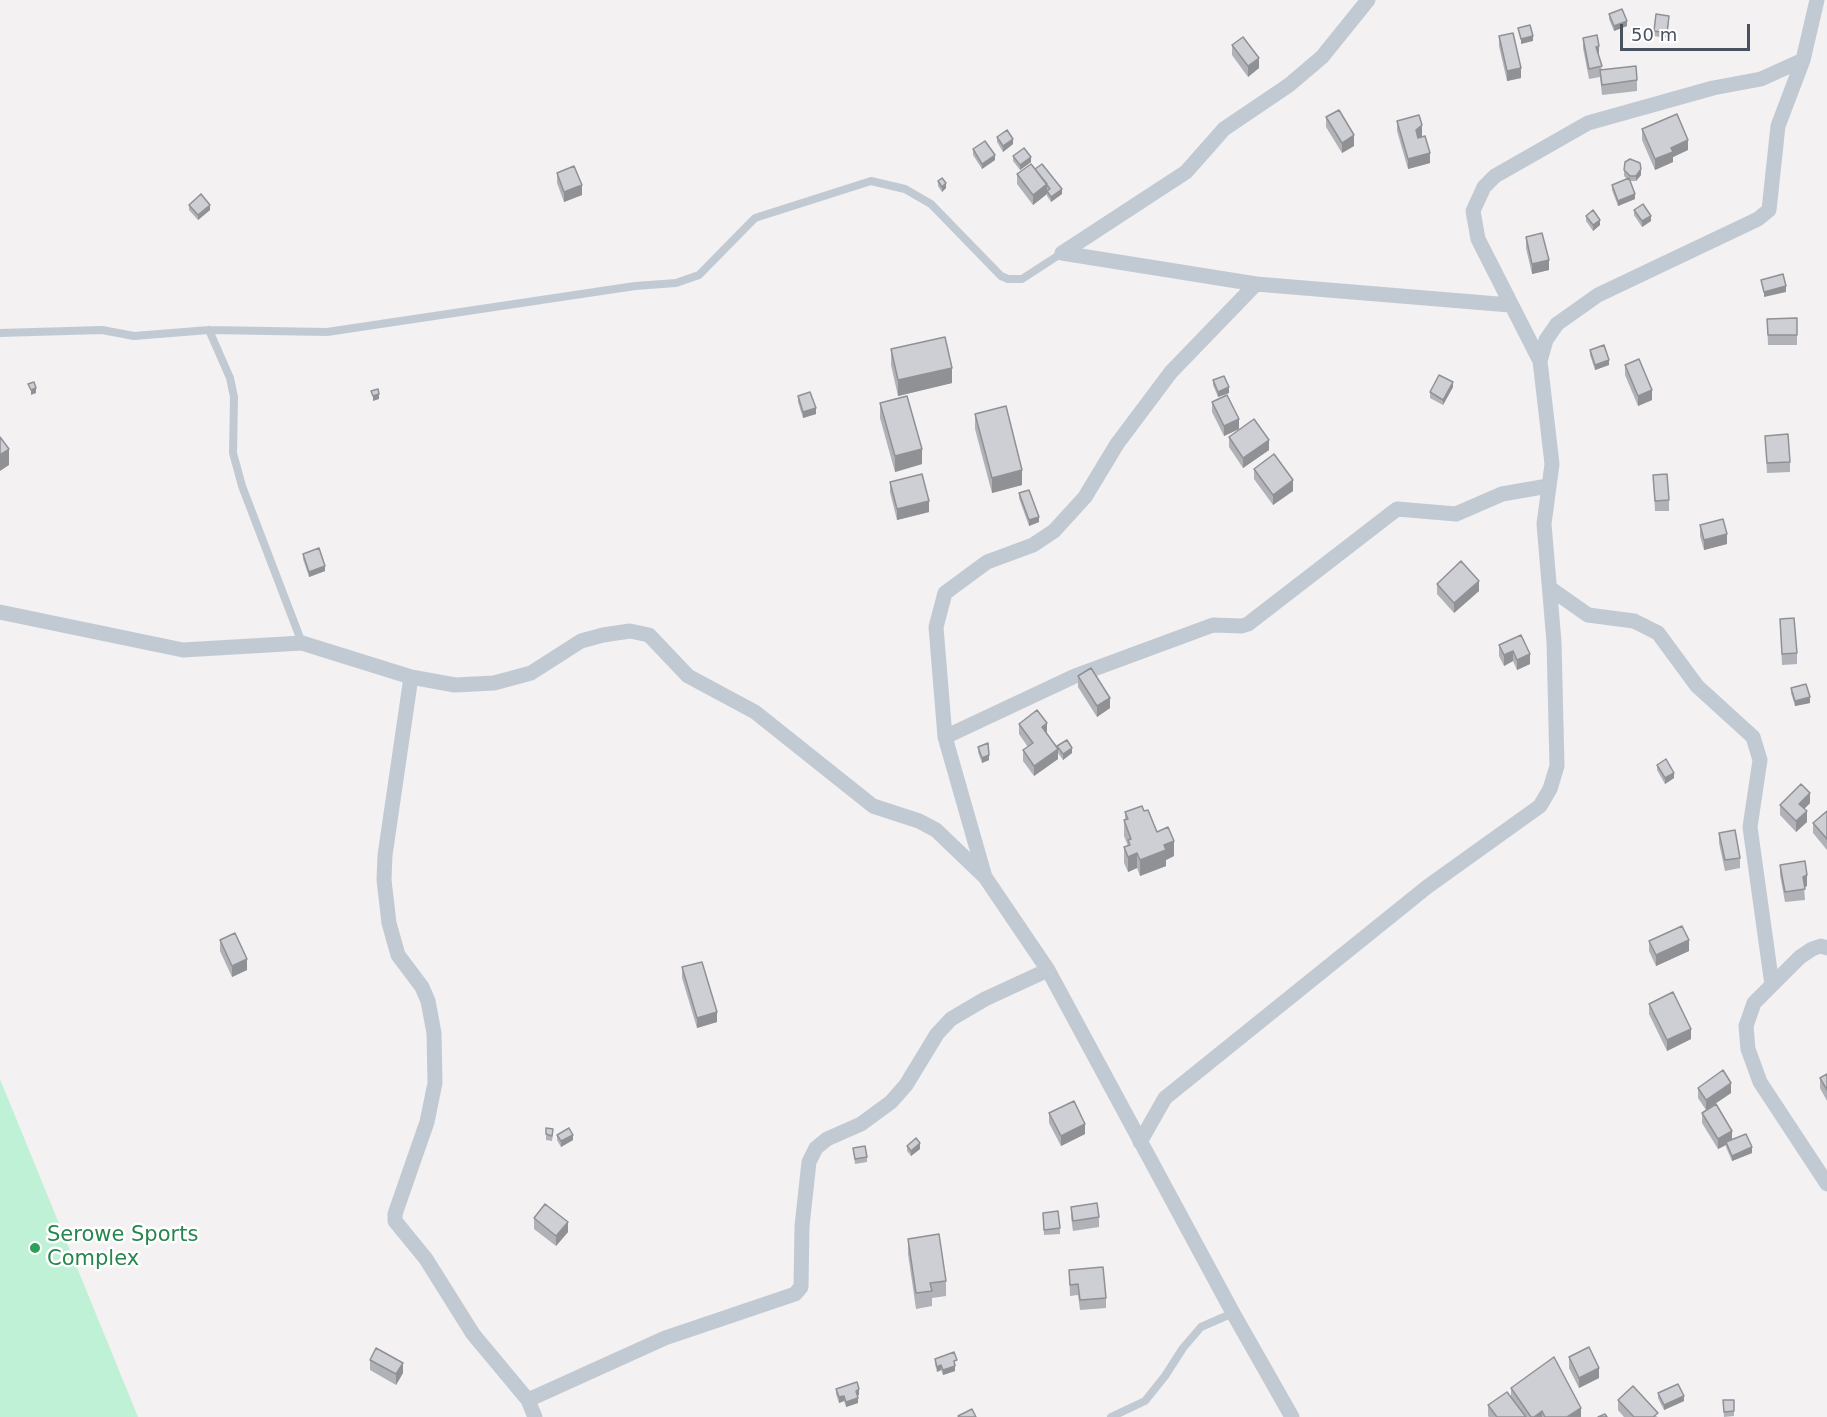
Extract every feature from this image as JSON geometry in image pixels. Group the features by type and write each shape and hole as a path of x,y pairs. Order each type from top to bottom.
{"street":[{"path":"1062,253 1186,172 1224,129 1289,85 1322,57 1368,0"},
{"path":"1540,361 1546,340 1557,324 1576,309 1598,295 1758,219 1769,210 1778,126 1803,60 1817,0"},
{"path":"1140,1142 1156,1111 1174,1090 1427,888 1540,806 1550,789 1557,766 1551,589 1544,524 1551,457 1540,361 1478,239 1473,221 1476,199 1495,176 1587,123 1713,88 1761,79 1803,60"},
{"path":"1062,253 1256,284 1510,305"},
{"path":"985,877 945,737 936,627 945,593 987,562 1034,544 1054,531 1085,497 1117,444 1171,372 1256,284"},
{"path":"945,737 1075,676 1213,625 1242,626 1248,624 1397,509 1455,514 1502,494 1548,486"},
{"path":"1551,589 1588,615 1634,621 1658,633 1697,686 1754,737 1760,760 1750,827 1772,985"},
{"path":"0,612 183,650 302,643 411,677 455,685 494,683 531,673 581,641 630,631 648,635 688,676 755,712 873,806 919,821 936,830 985,877 1048,970 1233,1313 1292,1417"},
{"path":"411,677 385,855 384,880 389,923 398,955 422,987 428,1001 434,1033 435,1083 427,1122 395,1214 395,1221 426,1259 473,1334 528,1400 535,1417"},
{"path":"1827,948 1821,946 1812,949 1772,985 1754,1003 1746,1026 1748,1049 1760,1082 1827,1184"},
{"path":"528,1400 665,1338 795,1294 801,1287 802,1226 809,1162 816,1148 827,1139 861,1124 891,1102 906,1085 937,1034 951,1019 984,999 1048,970"}],"lane":[{"path":"0,333 102,330 134,336 209,330 327,332 635,286 676,284 699,275 756,218 871,181 905,189 931,204 1001,276 1008,279 1022,279 1062,253"},
{"path":"209,330 230,378 234,397 233,453 242,486 271,567 302,643"},
{"path":"1111,1417 1145,1401 1201,1327 1233,1313"}],"green space":[{"name":"Serowe Sports Complex","path":"0,1079 138,1417 0,1417"}],"building":[{"path":"1622,9 1627,21 1614,26 1609,14"},
{"path":"1656,14 1669,16 1667,33 1654,31"},
{"path":"1530,25 1533,36 1521,39 1518,28"},
{"path":"1513,33 1521,68 1507,71 1499,36"},
{"path":"1597,35 1599,46 1596,47 1602,66 1589,69 1583,38"},
{"path":"1243,37 1259,58 1248,66 1232,45"},
{"path":"1636,66 1637,80 1602,85 1600,70"},
{"path":"1339,110 1354,135 1342,143 1326,117"},
{"path":"1677,114 1688,140 1671,148 1673,152 1655,159 1642,129"},
{"path":"1419,115 1422,125 1416,130 1418,138 1425,136 1430,153 1408,159 1397,121"},
{"path":"1007,130 1013,139 1003,146 997,137"},
{"path":"985,141 995,155 982,164 973,149"},
{"path":"1024,148 1031,157 1020,165 1013,156"},
{"path":"1630,159 1640,163 1641,169 1636,176 1630,176 1624,170 1625,162"},
{"path":"1031,164 1047,184 1033,195 1017,174"},
{"path":"1042,164 1062,189 1051,197 1047,191 1050,189 1035,169"},
{"path":"574,166 582,185 564,192 557,173"},
{"path":"942,178 946,183 942,187 938,181"},
{"path":"1629,178 1635,194 1618,201 1612,185"},
{"path":"201,194 210,205 198,215 189,205"},
{"path":"1643,204 1651,216 1642,221 1634,210"},
{"path":"1593,210 1600,220 1593,225 1586,216"},
{"path":"1542,233 1549,260 1532,264 1526,237"},
{"path":"1783,274 1786,286 1764,292 1761,280"},
{"path":"1797,318 1797,335 1768,335 1767,319"},
{"path":"945,337 952,368 898,380 891,349"},
{"path":"1604,345 1609,360 1595,365 1590,350"},
{"path":"1639,359 1652,390 1638,396 1625,365"},
{"path":"1439,375 1453,382 1443,400 1430,392"},
{"path":"1224,376 1229,387 1218,392 1213,380"},
{"path":"34,382 36,388 31,390 28,384"},
{"path":"378,389 379,394 373,396 371,391"},
{"path":"810,392 816,408 803,412 798,396"},
{"path":"1227,395 1239,419 1224,426 1212,402"},
{"path":"907,396 922,449 895,456 880,403"},
{"path":"1006,406 1022,470 992,478 975,414"},
{"path":"1254,419 1269,440 1243,458 1229,437"},
{"path":"1788,434 1790,462 1767,463 1765,436"},
{"path":"0,437 9,449 0,455"},
{"path":"1274,454 1293,480 1273,495 1254,469"},
{"path":"922,474 929,501 897,509 890,482"},
{"path":"1667,474 1669,500 1655,501 1653,475"},
{"path":"1029,490 1039,517 1029,520 1019,493"},
{"path":"1723,519 1727,534 1704,540 1700,525"},
{"path":"319,548 325,566 309,572 303,554"},
{"path":"1461,561 1479,581 1454,603 1437,584"},
{"path":"1794,618 1797,653 1782,654 1780,619"},
{"path":"1521,635 1530,654 1517,660 1513,651 1504,655 1499,645"},
{"path":"1091,668 1110,698 1097,706 1078,676"},
{"path":"1806,684 1810,697 1795,701 1791,688"},
{"path":"1037,710 1047,723 1042,727 1058,749 1034,766 1023,750 1033,743 1019,724"},
{"path":"1067,740 1072,748 1063,754 1057,746"},
{"path":"988,743 989,755 982,758 978,747"},
{"path":"1666,759 1674,773 1665,778 1657,765"},
{"path":"1801,784 1810,793 1799,804 1807,811 1796,821 1780,805"},
{"path":"1142,806 1144,811 1148,810 1157,832 1168,827 1174,841 1164,845 1166,850 1140,860 1137,853 1128,857 1124,847 1130,845 1128,840 1131,839 1124,820 1128,819 1125,812"},
{"path":"1827,811 1827,839 1813,823"},
{"path":"1735,830 1740,858 1725,860 1719,833"},
{"path":"1805,861 1807,875 1803,877 1805,889 1785,892 1780,865"},
{"path":"1682,926 1689,940 1656,955 1649,941"},
{"path":"235,933 247,959 232,966 220,940"},
{"path":"702,962 717,1012 697,1018 682,967"},
{"path":"1673,992 1691,1029 1667,1040 1649,1004"},
{"path":"1723,1070 1731,1083 1706,1100 1698,1088"},
{"path":"1827,1074 1827,1090 1820,1078"},
{"path":"1074,1101 1085,1124 1061,1136 1049,1113"},
{"path":"1716,1104 1732,1131 1718,1139 1702,1113"},
{"path":"546,1128 553,1129 552,1136 546,1134"},
{"path":"569,1128 573,1135 561,1141 557,1135"},
{"path":"1746,1134 1752,1147 1732,1156 1726,1142"},
{"path":"916,1138 920,1143 911,1151 907,1146"},
{"path":"865,1146 867,1157 855,1159 853,1148"},
{"path":"1097,1203 1099,1217 1073,1221 1071,1207"},
{"path":"545,1204 568,1222 556,1236 534,1218"},
{"path":"1058,1211 1060,1228 1044,1230 1043,1213"},
{"path":"939,1234 946,1281 930,1283 932,1291 916,1293 908,1239"},
{"path":"1103,1267 1106,1298 1080,1300 1078,1284 1070,1285 1069,1270"},
{"path":"1589,1347 1599,1368 1579,1378 1569,1357"},
{"path":"376,1348 403,1363 396,1374 370,1360"},
{"path":"954,1352 957,1360 954,1361 955,1366 943,1370 941,1365 937,1367 935,1359"},
{"path":"1554,1357 1581,1408 1567,1417 1545,1417 1542,1411 1531,1417 1511,1388"},
{"path":"857,1382 858,1398 846,1402 844,1396 839,1397 836,1389"},
{"path":"1678,1384 1684,1396 1664,1405 1658,1393"},
{"path":"1633,1386 1658,1413 1653,1417 1634,1417 1618,1400"},
{"path":"1507,1392 1526,1417 1497,1417 1488,1405"},
{"path":"1723,1400 1734,1400 1734,1411 1724,1412"},
{"path":"972,1409 976,1417 958,1416"}],"place":[{"name":"Serowe Sports Complex","path":"35,1248"}]}
